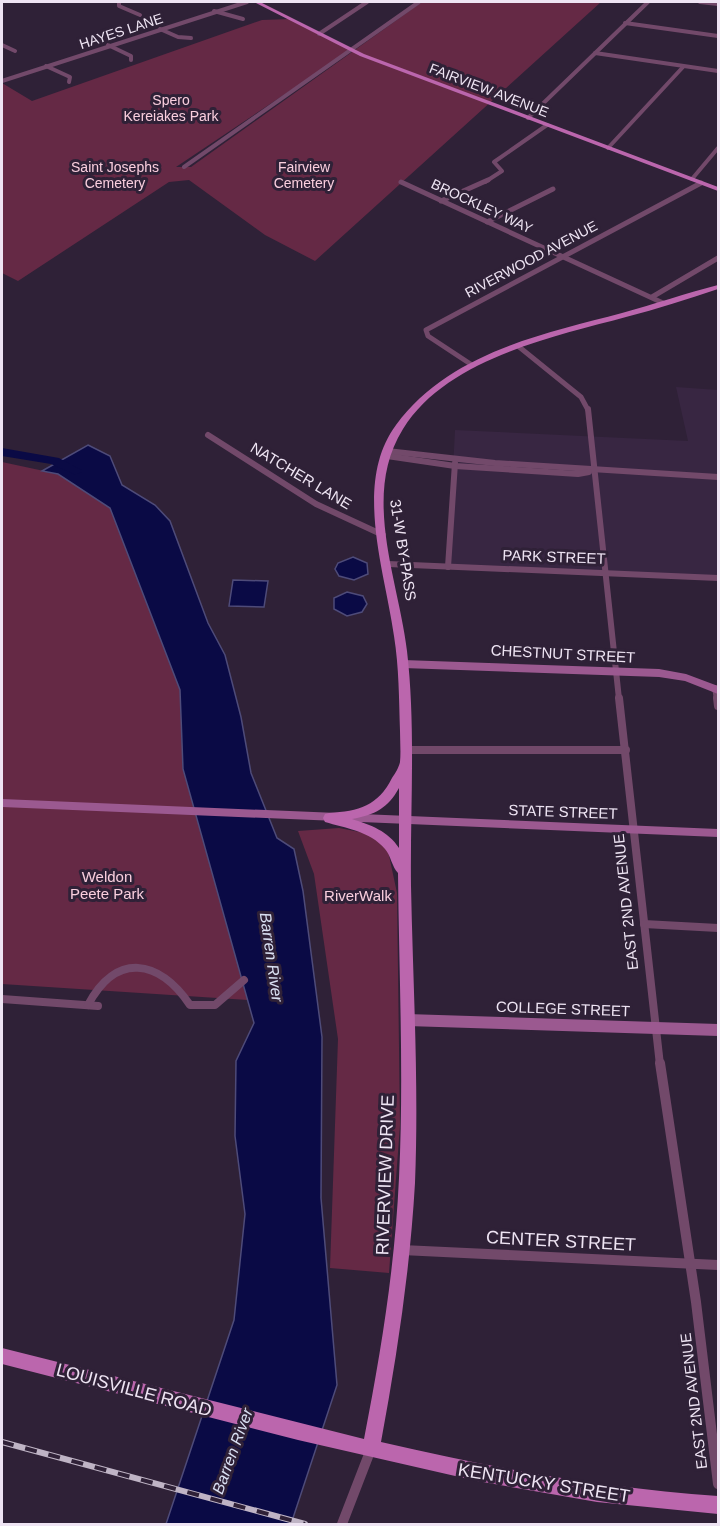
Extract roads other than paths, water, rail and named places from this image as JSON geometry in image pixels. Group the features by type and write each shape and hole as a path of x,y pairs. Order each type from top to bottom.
{"main road":[{"name":"FAIRVIEW AVENUE","path":"257,2 351,50 718,189"},
{"name":"31-W BY-PASS","path":"406,820 403,664 383,535 379,489 386,454 401,424 421,401 448,379 472,365 518,346 718,287"},
{"path":"324,818 368,812 384,803 405,766"},
{"path":"324,818 373,831 384,838 394,847 405,886"},
{"name":"RIVERVIEW DRIVE","path":"371,1449 390,1353 402,1250 408,1158 406,820"},
{"name":"LOUISVILLE ROAD","path":"2,1356 333,1442 371,1449"},
{"name":"KENTUCKY STREET","path":"371,1449 543,1486 637,1499 718,1505"}],"street":[{"path":"119,2 119,6 140,15"},
{"name":"HAYES LANE","path":"2,80 241,2"},
{"name":"HAYES LANE","path":"214,11 247,2"},
{"path":"319,34 367,2"},
{"path":"184,167 419,2"},
{"path":"528,118 648,2"},
{"path":"700,2 718,4"},
{"path":"214,11 243,19"},
{"path":"625,23 718,36"},
{"path":"160,29 178,37 191,38"},
{"path":"2,45 15,51"},
{"path":"109,45 131,56 131,60"},
{"path":"595,53 718,71"},
{"path":"46,66 70,77 69,82"},
{"path":"608,148 683,67"},
{"path":"441,201 493,178 502,171 501,167 494,162 496,160 510,153 547,125"},
{"path":"692,179 718,148"},
{"name":"BROCKLEY WAY","path":"401,182 663,303"},
{"name":"RIVERWOOD AVENUE","path":"472,365 427,335 427,328 701,183"},
{"path":"487,222 553,189"},
{"path":"652,297 718,258"},
{"name":"EAST 2ND AVENUE","path":"518,346 584,401 588,408 656,1028 710,1403 718,1484"},
{"name":"NATCHER LANE","path":"208,435 316,504 383,535"},
{"path":"386,454 455,463 578,474 596,471 718,477"},
{"path":"448,567 455,463"},
{"name":"PARK STREET","path":"388,564 718,578"},
{"name":"CHESTNUT STREET","path":"403,664 617,671 680,676 717,689"},
{"path":"717,689 718,706"},
{"path":"405,750 462,752 626,750"},
{"name":"STATE STREET","path":"2,803 718,833"},
{"path":"644,924 718,928"},
{"path":"2,999 93,1005 92,995 107,977 129,967 148,967 162,973 181,989 190,1005 215,1005 244,980"},
{"name":"COLLEGE STREET","path":"407,1020 718,1030"},
{"name":"CENTER STREET","path":"402,1250 718,1265"},
{"name":"RIVERVIEW DRIVE","path":"342,1524 371,1449"}],"water":[{"path":"88,445 110,456 122,485 155,505 170,521 208,623 225,655 241,717 251,773 277,838 294,849 303,891 322,1037 321,1198 337,1385 291,1524 166,1524 234,1320 245,1214 235,1136 236,1061 254,1023 183,769 180,690 110,508 58,474 42,471"},
{"path":"353,557 367,563 368,574 354,580 339,576 335,569 338,563"},
{"path":"233,580 268,581 264,607 229,606"},
{"path":"347,592 363,596 367,604 362,612 347,616 334,609 334,598"}],"waterway":[{"name":"Barren River","path":"2,452 54,461 76,471"}],"railway":[{"path":"2,1442 305,1524"}],"park label":[{"name":"Spero Kereiakes Park","path":"171,108"},
{"name":"Saint Josephs Cemetery","path":"115,176"},
{"name":"Fairview Cemetery","path":"304,176"},
{"name":"Weldon Peete Park","path":"107,886"},
{"name":"RiverWalk","path":"358,896"}]}
